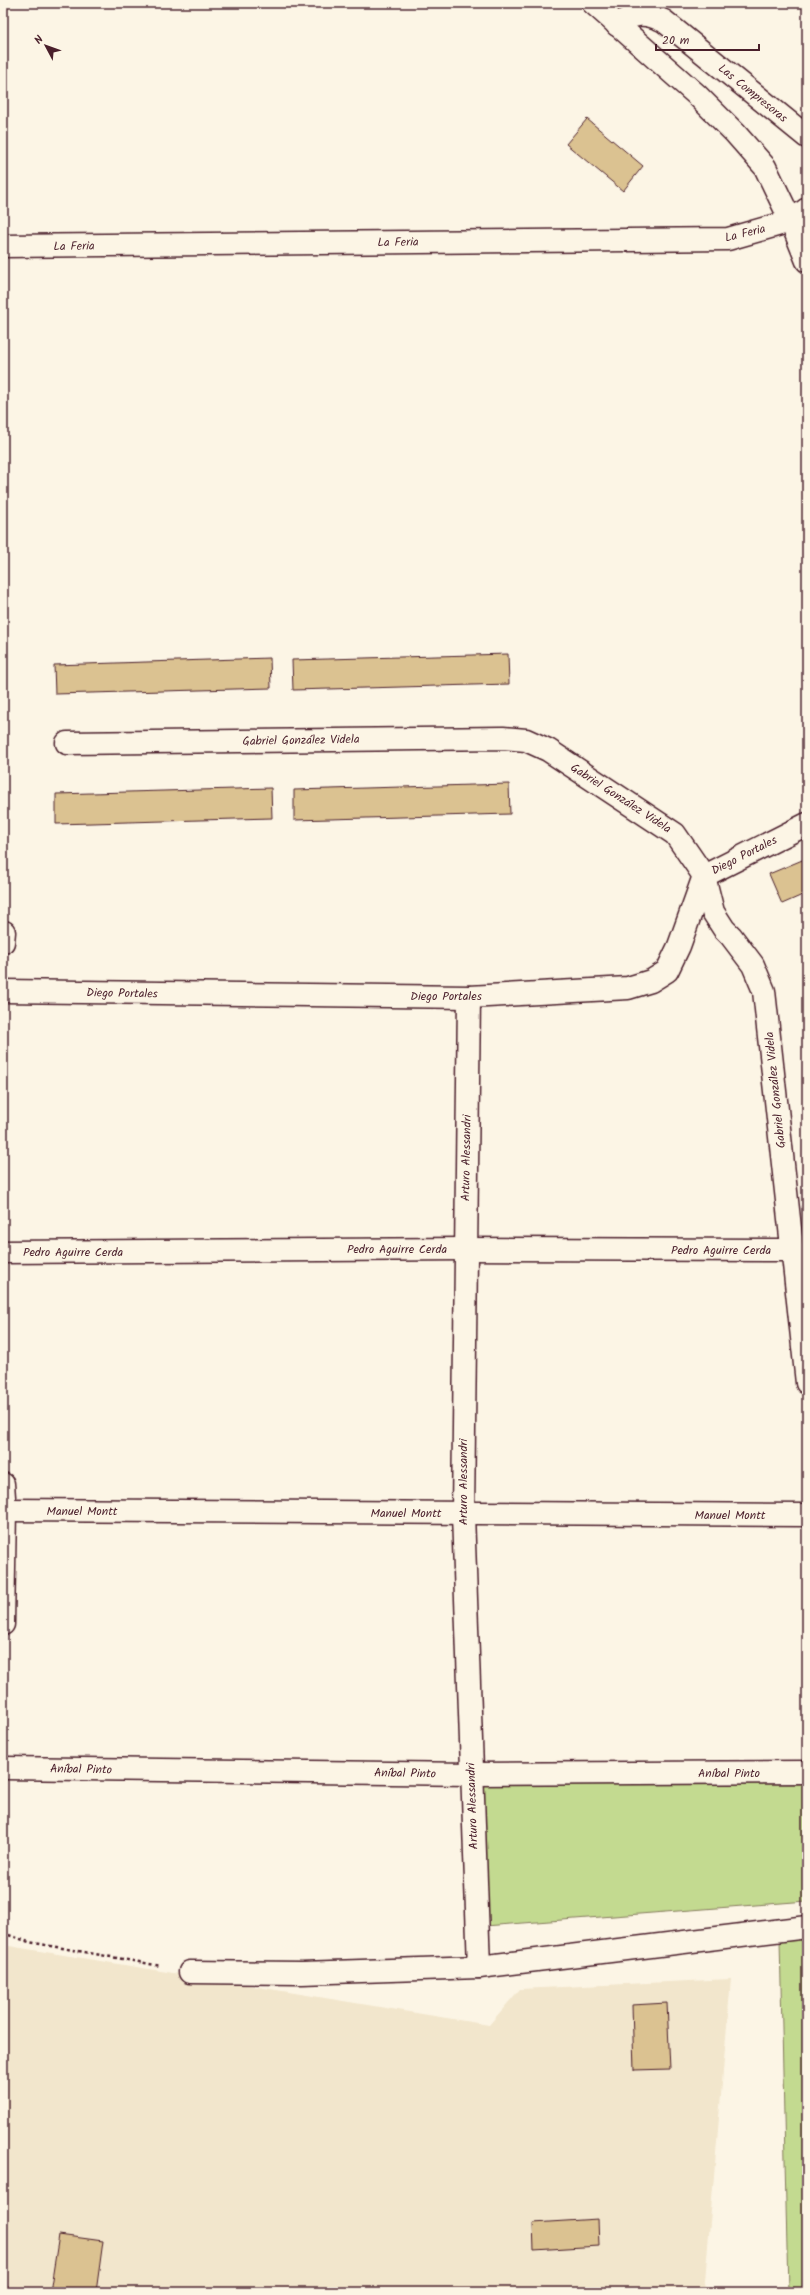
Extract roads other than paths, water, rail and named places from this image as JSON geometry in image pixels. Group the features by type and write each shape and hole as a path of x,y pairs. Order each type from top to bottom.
{"street":[{"path":"593,3 697,95 736,133 765,167 799,215 807,261"},
{"name":"Las Compresoras","path":"617,25 628,17 639,15 654,16 664,21 807,137"},
{"name":"La Feria","path":"3,246 728,239 799,215"},
{"name":"Gabriel González Videla","path":"67,743 503,738 526,740 548,750 675,834 704,876 713,912 754,965 764,991 791,1250 807,1383"},
{"name":"Diego Portales","path":"3,991 468,997 628,988 651,981 667,971 679,946 704,876 807,824"},
{"name":"Arturo Alessandri","path":"468,997 463,1514 479,1967"},
{"name":"Pedro Aguirre Cerda","path":"3,1252 465,1249 791,1250"},
{"path":"3,1484 6,1510 3,1624"},
{"name":"Manuel Montt","path":"6,1510 807,1515"},
{"name":"Aníbal Pinto","path":"3,1768 471,1774 807,1772"},
{"path":"190,1972 302,1973 479,1967 807,1927"}]}
